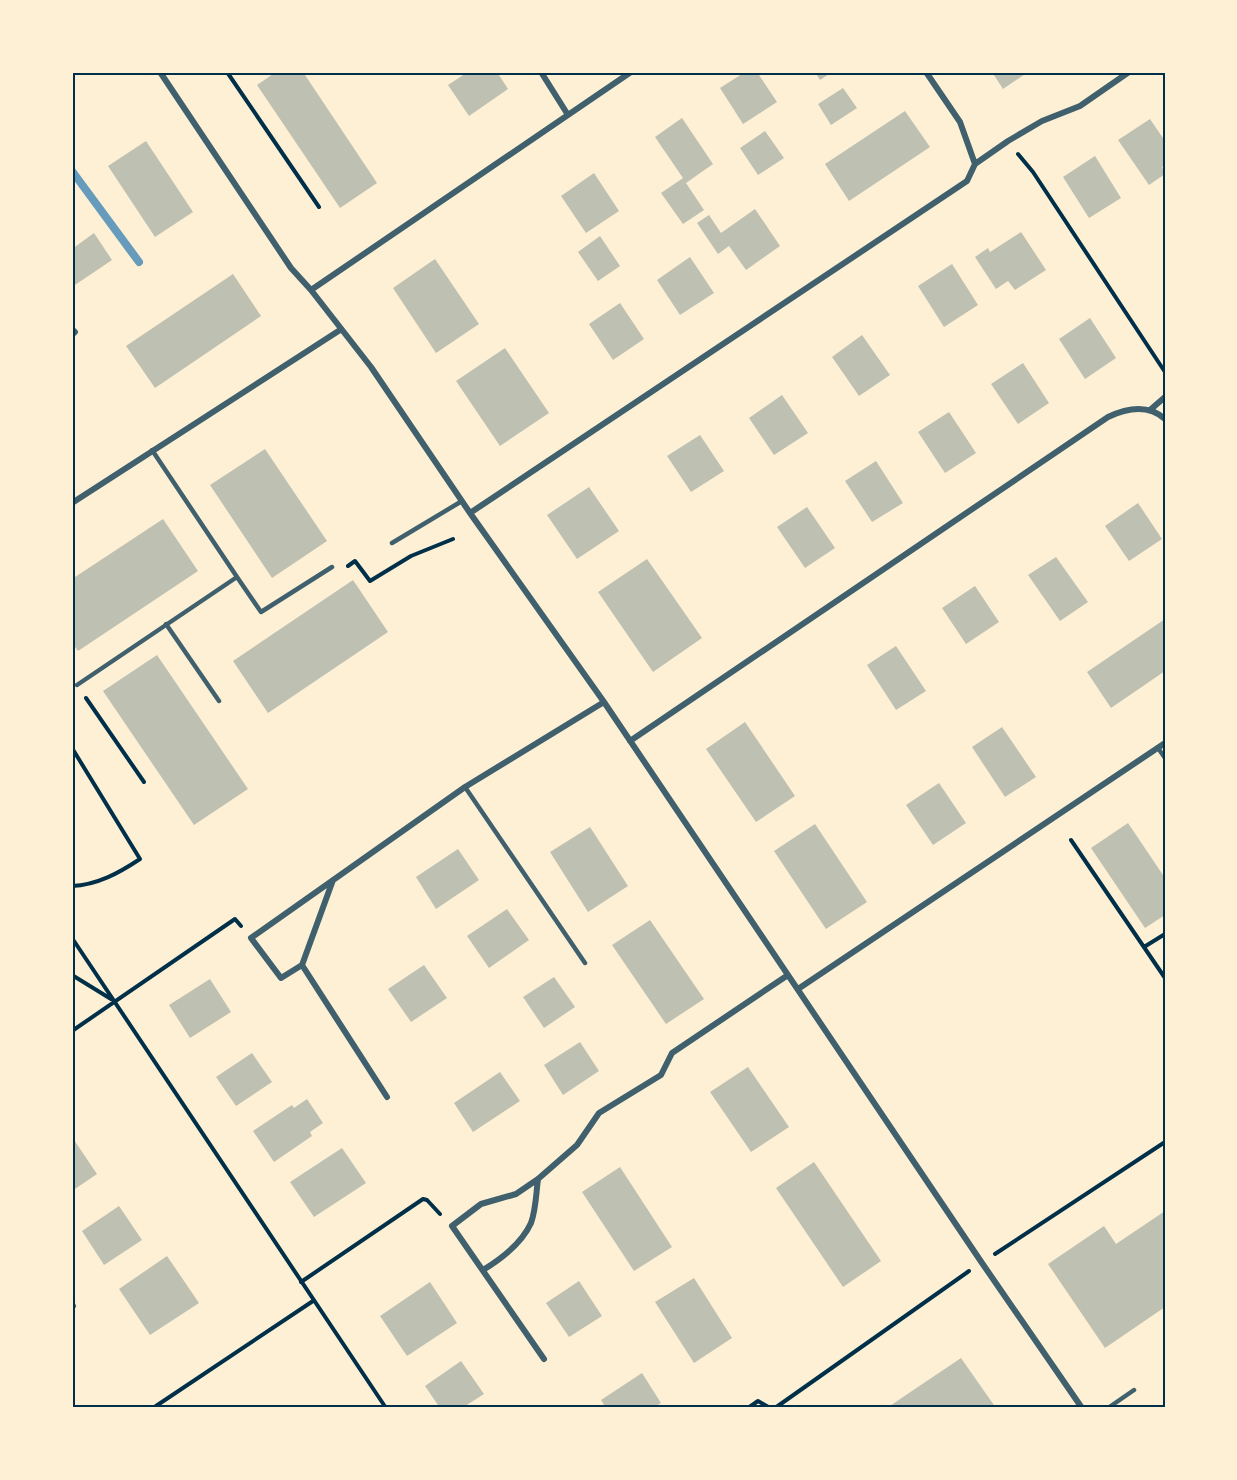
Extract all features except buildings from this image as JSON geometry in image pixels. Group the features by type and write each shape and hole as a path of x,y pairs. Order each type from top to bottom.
{"street":[{"path":"160,72 291,268 371,367 470,513 604,702 1082,1408"},
{"path":"541,72 568,115"},
{"path":"311,290 631,72"},
{"path":"926,72 960,122 975,164"},
{"path":"470,513 967,181 975,164 1008,141 1042,122 1080,106 1129,72"},
{"path":"72,329 75,332 72,335"},
{"path":"72,503 340,330"},
{"path":"1150,410 1165,397"},
{"path":"630,741 1108,417 1121,411 1136,409 1150,410 1165,419"},
{"path":"333,880 302,965 281,978 251,938 333,880 465,787 604,702"},
{"path":"798,989 1165,743"},
{"path":"302,965 387,1098"},
{"path":"544,1359 452,1226 481,1204 516,1194 538,1179 577,1145 598,1113 661,1075 672,1053 788,975"},
{"path":"483,1270 501,1258 518,1241 531,1223 538,1179"}],"lane":[{"path":"152,450 261,612 332,567"},
{"path":"392,543 462,501"},
{"path":"76,684 237,578"},
{"path":"166,624 219,701"},
{"path":"1158,748 1165,758"},
{"path":"465,787 585,963"},
{"path":"1108,1408 1134,1390"}],"path":[{"path":"227,72 319,207"},
{"path":"1008,141 1033,172 1165,372"},
{"path":"326,570 333,576 356,561 370,581 411,556 453,539"},
{"path":"76,684 144,782"},
{"path":"72,748 140,859 123,871 99,881 72,886"},
{"path":"1071,840 1165,978"},
{"path":"72,1030 235,919 251,938"},
{"path":"1144,947 1165,934"},
{"path":"72,938 386,1408"},
{"path":"72,975 114,1001"},
{"path":"995,1254 1165,1142"},
{"path":"301,1282 423,1199 427,1200 452,1226"},
{"path":"775,1408 970,1270"},
{"path":"155,1408 313,1301"},
{"path":"747,1408 758,1401 770,1408"}],"waterway":[{"path":"72,171 139,262"}]}
